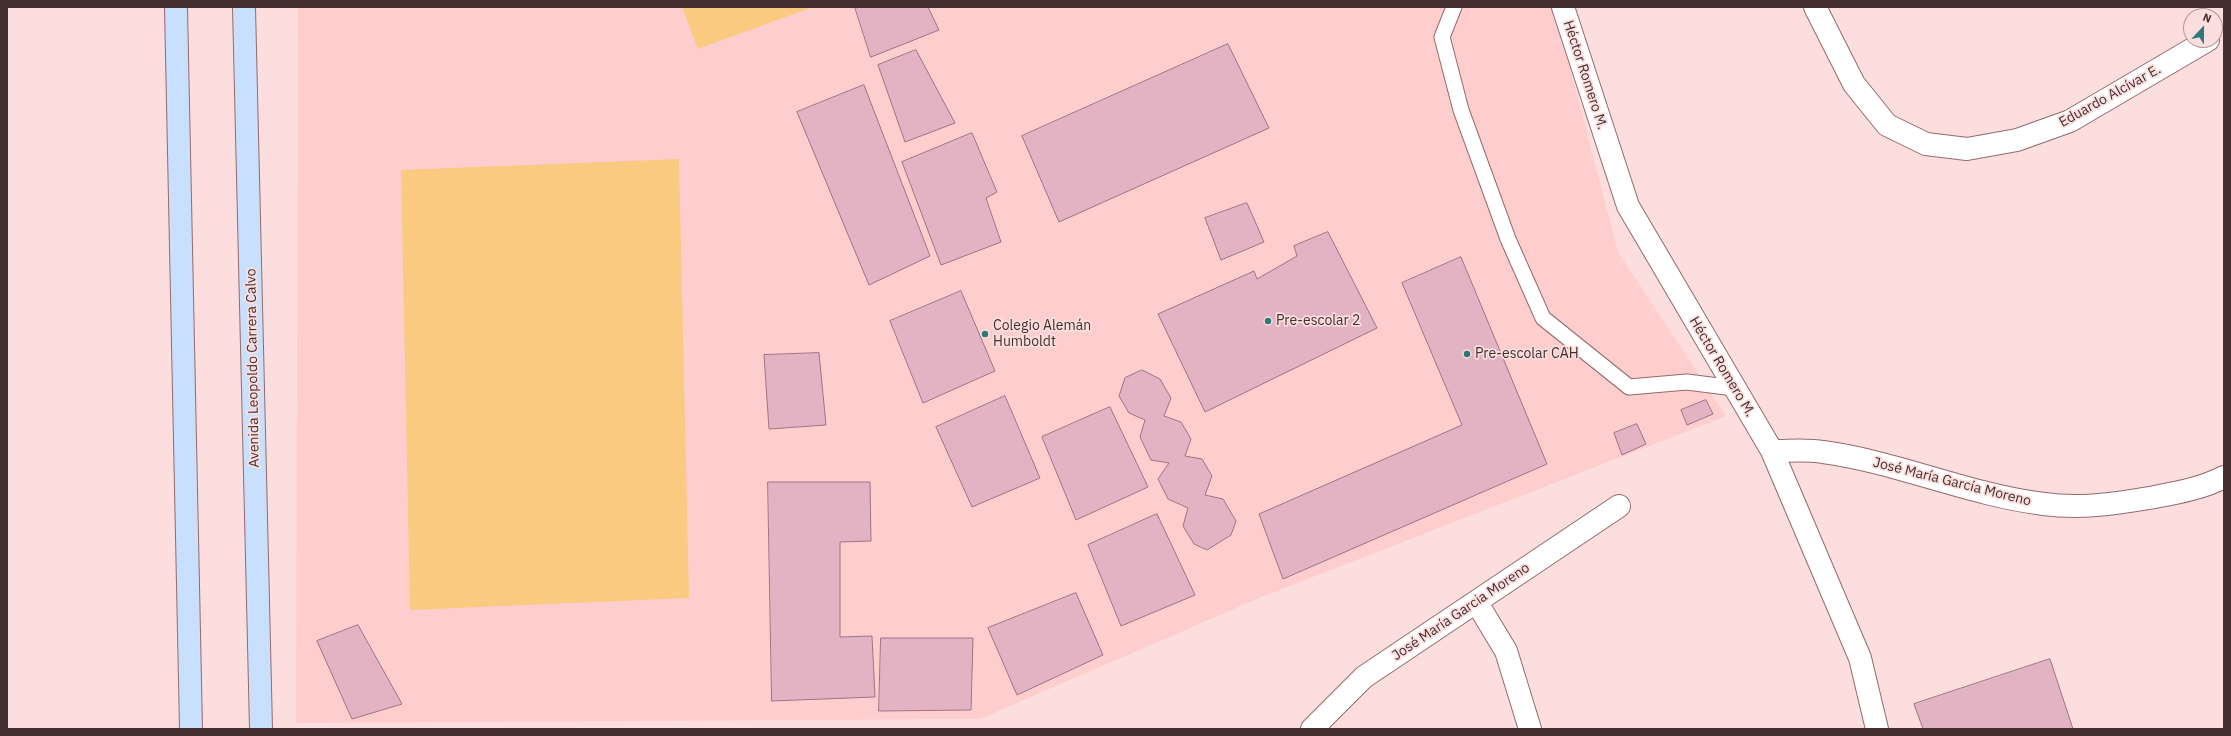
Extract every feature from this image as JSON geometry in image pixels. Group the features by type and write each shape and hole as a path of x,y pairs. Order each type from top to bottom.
{"main road":[{"path":"176,7 191,729"},
{"name":"Avenida Leopoldo Carrera Calvo","path":"244,7 261,729"}],"street":[{"name":"Héctor Romero M.","path":"1563,7 1628,206 1772,451 1860,658 1877,729"},
{"name":"Eduardo Alcívar E.","path":"1815,7 1854,84 1887,124 1926,144 1967,149 2016,140 2070,122 2195,48"},
{"name":"José María García Moreno","path":"1772,451 1822,451 1884,464 1989,494 2044,504 2101,506 2170,494 2210,484 2224,477"},
{"name":"José María Garcia Moreno","path":"1312,729 1364,677 1477,603 1619,506"},
{"path":"1477,603 1506,651 1530,729"}],"lane":[{"path":"1454,7 1442,37 1461,110 1508,239 1543,318 1629,387 1687,382 1734,388"}],"shaded area":[{"name":"Colegio Alemán Humboldt","path":"298,7 1554,7 1618,252 1726,416 1259,598 980,719 296,723"},
{"path":"682,7 813,7 698,49"},
{"path":"679,159 689,598 410,610 401,170"}],"building":[{"path":"855,7 928,7 939,30 871,57"},
{"path":"1228,44 1269,128 1059,222 1022,136"},
{"path":"916,50 955,123 905,142 878,65"},
{"path":"864,85 930,256 869,285 797,112"},
{"path":"972,133 997,192 986,198 1001,242 941,265 902,162"},
{"path":"1247,203 1264,242 1221,260 1205,218"},
{"name":"Pre-escolar 2","path":"1328,232 1377,328 1205,412 1158,314 1254,271 1257,279 1297,256 1294,246"},
{"name":"Pre-escolar CAH","path":"1461,257 1547,464 1283,579 1259,514 1462,425 1402,283"},
{"path":"961,291 995,371 923,403 890,321"},
{"path":"819,353 826,425 769,429 764,355"},
{"path":"1142,370 1160,379 1171,398 1164,416 1181,422 1191,439 1185,456 1202,459 1212,476 1205,495 1223,499 1236,521 1231,535 1207,550 1194,544 1183,526 1188,508 1168,499 1158,479 1169,463 1151,460 1140,437 1145,420 1129,413 1119,396 1125,378"},
{"path":"1005,396 1040,478 972,507 936,427"},
{"path":"1706,400 1713,414 1687,425 1681,410"},
{"path":"1110,407 1148,487 1076,520 1042,437"},
{"path":"1637,424 1646,444 1622,455 1614,433"},
{"path":"768,482 870,482 871,541 840,542 840,637 872,636 875,697 772,701"},
{"path":"1157,514 1195,595 1121,626 1088,545"},
{"path":"1076,593 1103,655 1017,695 988,628"},
{"path":"358,625 402,704 352,719 317,641"},
{"path":"881,638 973,638 971,710 879,711"},
{"path":"2050,659 2073,729 1923,729 1914,704"}],"place":[{"name":"Pre-escolar 2","path":"1268,321"},
{"name":"Colegio Alemán Humboldt","path":"985,334"},
{"name":"Pre-escolar CAH","path":"1467,354"}]}
